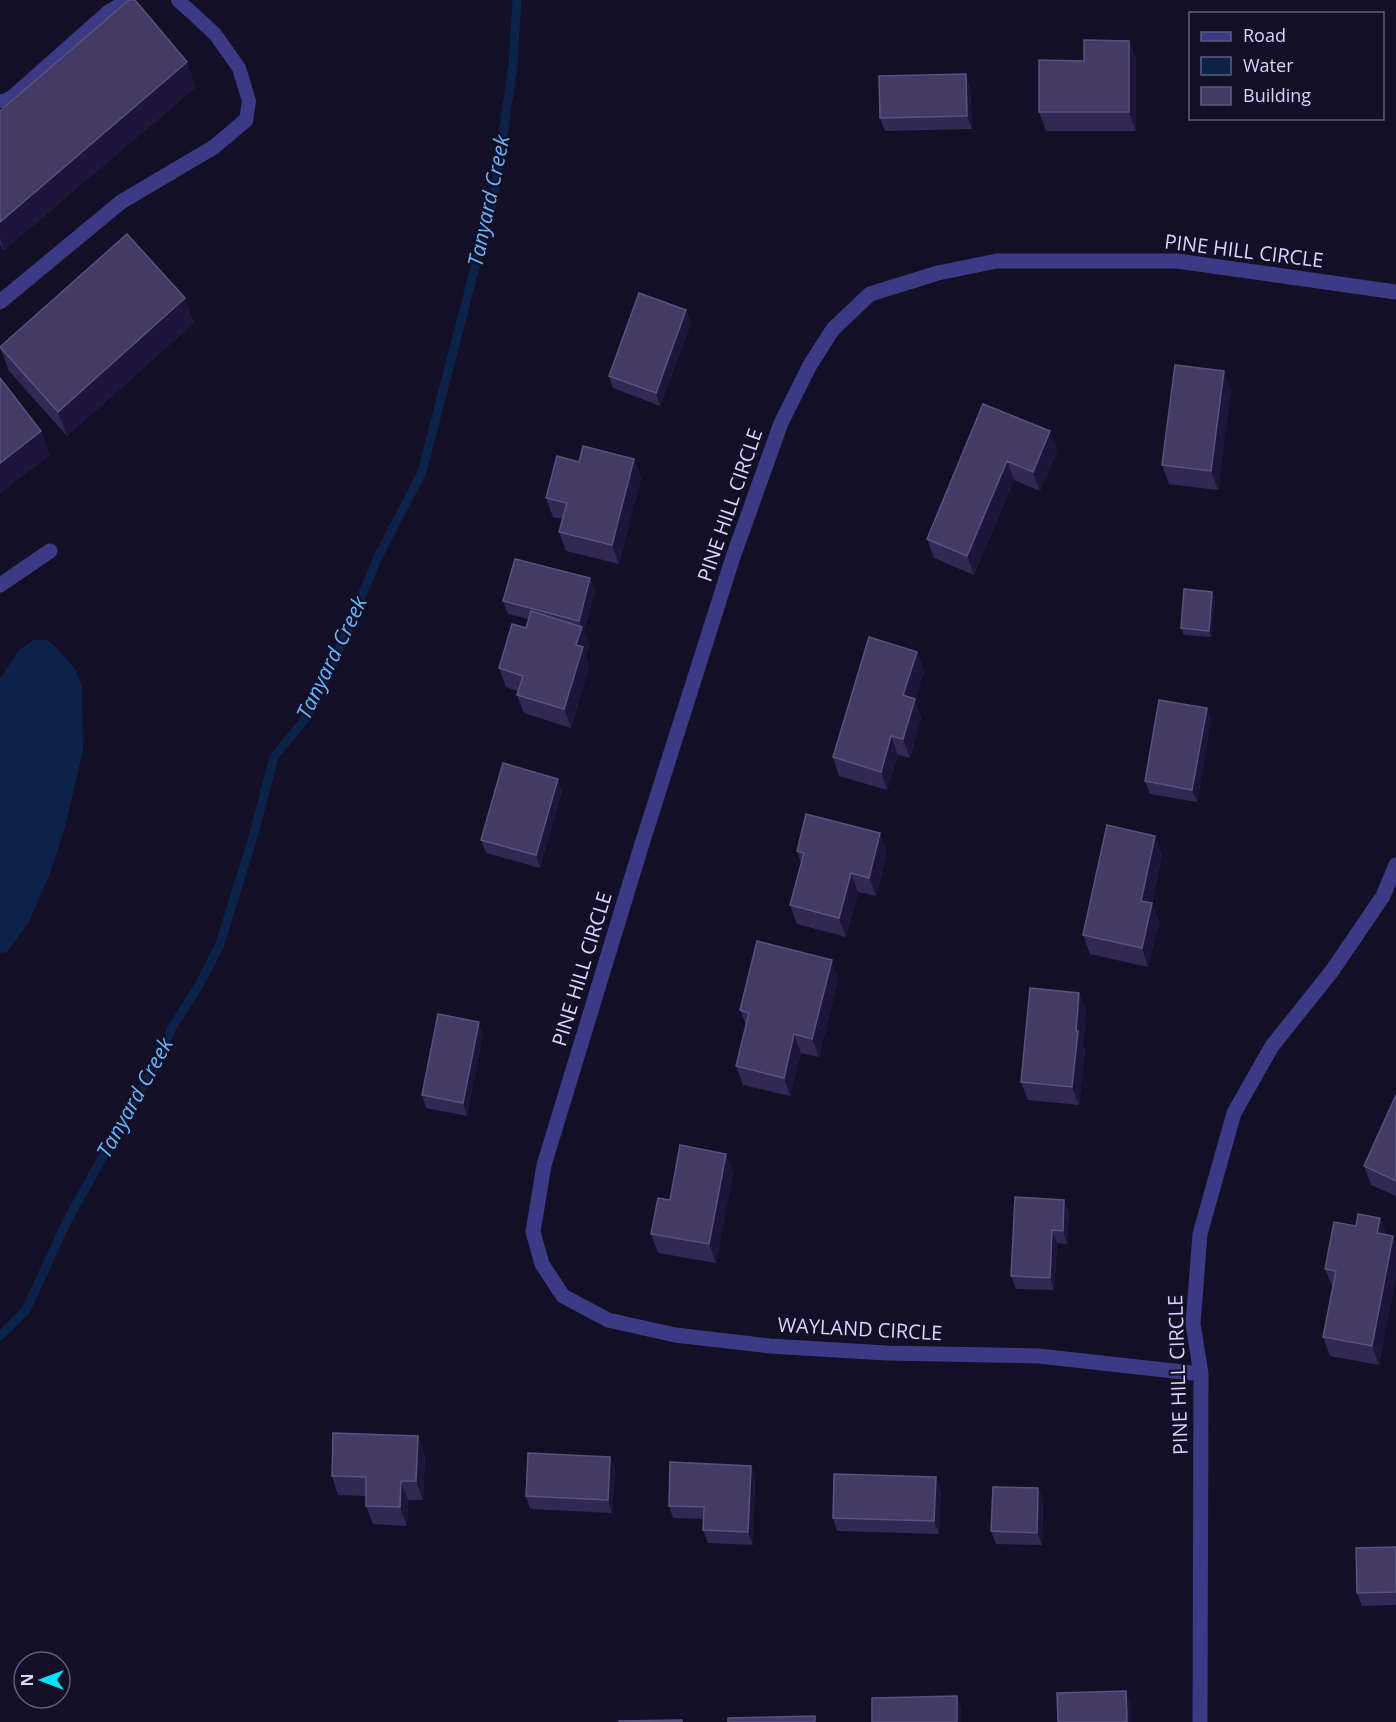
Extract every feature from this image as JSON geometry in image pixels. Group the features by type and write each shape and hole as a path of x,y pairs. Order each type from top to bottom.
{"street":[{"path":"0,302 121,202 214,147 246,120"},
{"name":"PINE HILL CIRCLE","path":"542,1264 533,1232 544,1165 641,847 733,557 781,423 810,365 833,329 870,294 938,273 997,261 1177,261 1396,292"},
{"path":"0,585 50,552"},
{"name":"PINE HILL CIRCLE","path":"1200,1722 1201,1374 1193,1324 1200,1234 1234,1113 1272,1046 1332,971 1383,896 1396,865"},
{"name":"WAYLAND CIRCLE","path":"542,1264 563,1296 608,1320 675,1335 770,1346 886,1353 1039,1356 1201,1374"}],"lane":[{"path":"0,101 14,96 109,11 128,0"},
{"path":"178,0 215,33 239,68 249,101 246,120"}],"water":[{"path":"33,640 47,640 58,649 74,668 82,685 83,751 65,827 50,873 29,922 7,952 0,953 0,679 19,650"}],"building":[{"path":"129,0 135,0 187,62 0,222 0,111"},
{"path":"1084,40 1129,41 1129,112 1039,112 1039,60 1084,61"},
{"path":"966,74 967,116 880,118 879,76"},
{"path":"127,234 185,298 58,412 0,347"},
{"path":"639,293 686,310 656,393 609,376"},
{"path":"1175,365 1224,371 1211,471 1162,465"},
{"path":"0,378 41,431 0,463"},
{"path":"983,404 1050,431 1033,472 1007,461 967,556 927,539"},
{"path":"583,446 634,459 612,545 559,532 567,503 546,498 557,456 579,462"},
{"path":"515,559 590,578 579,621 503,601"},
{"path":"1184,589 1212,592 1209,631 1181,628"},
{"path":"531,611 582,627 576,645 583,647 564,709 517,695 523,676 499,668 512,624 526,628"},
{"path":"869,637 917,652 903,695 915,699 903,739 891,736 881,772 833,757"},
{"path":"1159,700 1207,708 1192,790 1145,781"},
{"path":"503,763 558,779 536,855 481,840"},
{"path":"806,814 880,833 869,878 851,873 839,918 790,905 804,853 797,851"},
{"path":"1107,825 1155,836 1141,901 1152,903 1142,948 1083,935"},
{"path":"757,941 832,960 812,1039 794,1034 784,1078 736,1066 749,1013 740,1010"},
{"path":"1030,988 1079,993 1076,1031 1078,1031 1072,1087 1021,1082"},
{"path":"438,1014 479,1022 463,1103 422,1095"},
{"path":"1396,1095 1396,1181 1364,1166"},
{"path":"680,1145 726,1154 709,1244 651,1234 658,1198 670,1200"},
{"path":"1015,1197 1064,1200 1063,1231 1052,1230 1050,1278 1011,1276"},
{"path":"1358,1214 1380,1218 1377,1233 1393,1236 1372,1346 1323,1337 1336,1271 1325,1269 1334,1222 1356,1226"},
{"path":"333,1433 418,1436 416,1481 401,1481 400,1507 366,1506 366,1477 332,1476"},
{"path":"528,1453 610,1457 608,1500 526,1496"},
{"path":"670,1462 751,1466 748,1532 703,1530 704,1507 669,1506"},
{"path":"834,1474 936,1477 934,1521 833,1518"},
{"path":"993,1487 1038,1488 1037,1533 991,1531"},
{"path":"1396,1547 1396,1592 1357,1593 1356,1548"},
{"path":"1126,1691 1127,1722 1058,1722 1057,1693"},
{"path":"957,1696 957,1722 872,1722 872,1698"},
{"path":"815,1716 815,1722 728,1722 728,1718"},
{"path":"682,1720 682,1722 619,1721"}],"waterway":[{"name":"Tanyard Creek","path":"0,1336 26,1310 68,1219 154,1068 173,1026 198,987 220,944 253,837 274,757 305,719 328,676 377,559 422,472 495,190 513,65 517,0"}]}
